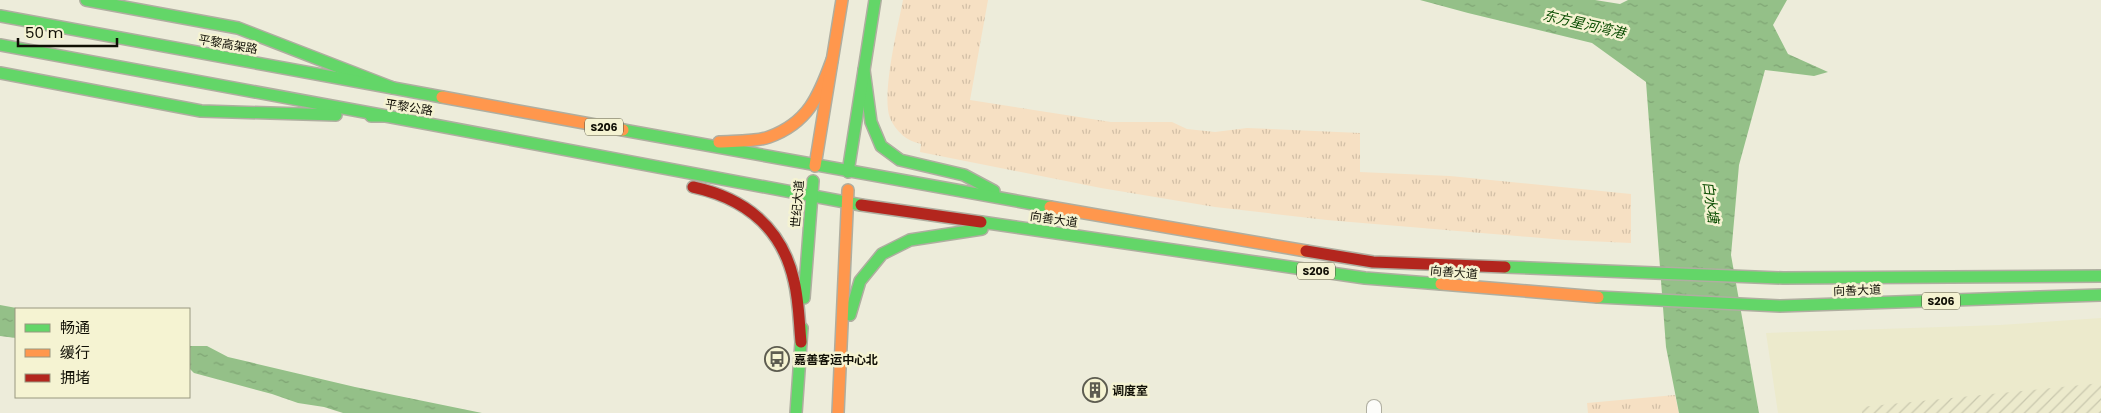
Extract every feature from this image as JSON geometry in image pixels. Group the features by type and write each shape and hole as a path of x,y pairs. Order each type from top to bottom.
{"main road":[{"name":"平黎公路","path":"86,0 238,28 393,88 815,166"},
{"name":"世纪大道","path":"796,413 811,195 842,0"},
{"path":"838,413 848,172 875,0"},
{"name":"平黎高架路","path":"0,16 393,88"},
{"name":"S206","path":"0,45 386,116"},
{"path":"700,145 768,138 786,128 806,114 814,101 832,60"},
{"path":"864,70 871,122 881,146 900,160 964,175 1012,200"},
{"name":"平黎公路","path":"0,73 201,111 386,116 811,195"},
{"path":"618,160 653,177 720,193 750,210 768,226 785,254 794,280 801,342"},
{"name":"向善大道","path":"815,166 1374,262 1783,278 2101,276"},
{"name":"向善大道","path":"811,195 847,203 1365,278 1630,300 1780,306 2101,295"},
{"path":"841,344 860,282 882,254 910,240 1003,226"}],"shaded area":[{"path":"2101,318 2101,413 1778,413 1766,333 2000,325"},
{"path":"2101,383 2101,413 1862,413 1861,407"}],"green space":[{"path":"903,0 988,0 970,100 1111,122 1172,122 1187,129 1215,132 1247,128 1360,133 1360,172 1450,176 1631,194 1631,243 1565,240 1327,220 1215,207 1101,188 920,152 921,144 907,138 895,128 890,118 888,107 891,60"},
{"path":"1675,395 1679,413 1588,413 1587,403"}],"water":[{"path":"1420,0 1595,0 1620,4 1628,0 1787,0 1773,25 1788,54 1828,72 1814,76 1765,70 1739,165 1731,255 1759,413 1679,413 1666,347 1646,82 1592,43"},
{"path":"0,305 16,308 15,338 0,336"},
{"path":"190,346 207,346 228,357 355,387 482,413 343,413 324,407 298,403 194,373 190,369"}],"traffic: fast":[{"path":"86,0 238,28 393,88 442,97"},
{"path":"848,172 875,0"},
{"path":"0,16 393,88"},
{"path":"0,45 386,116"},
{"path":"864,70 871,122 881,146 900,160 964,175 994,191"},
{"path":"0,73 201,111 336,115"},
{"path":"371,116 386,116 861,205"},
{"path":"623,130 1050,207"},
{"path":"804,298 813,181"},
{"path":"981,222 1365,278 1441,284"},
{"path":"850,315 860,281 882,254 910,240 982,229"},
{"path":"1505,267 1783,278 2101,276"},
{"path":"1598,297 1780,306 2101,295"},
{"path":"796,413 802,328"}],"traffic: slow":[{"path":"815,166 842,0"},
{"path":"719,142 764,139 793,124 803,116 817,96 832,60"},
{"path":"442,97 623,130"},
{"path":"838,413 848,190"},
{"path":"1050,207 1306,251"},
{"path":"1441,284 1598,297"}],"traffic: jam":[{"path":"693,187 729,199 744,207 770,230 780,245 794,281 801,342"},
{"path":"861,205 981,222"},
{"path":"1306,251 1373,262 1505,267"}],"place":[{"name":"嘉善客运中心北","path":"777,359"},
{"name":"调度室","path":"1095,390"}],"water label":[{"name":"东方星河湾港","path":"1584,24"},
{"name":"白水塘","path":"1711,202"}]}
